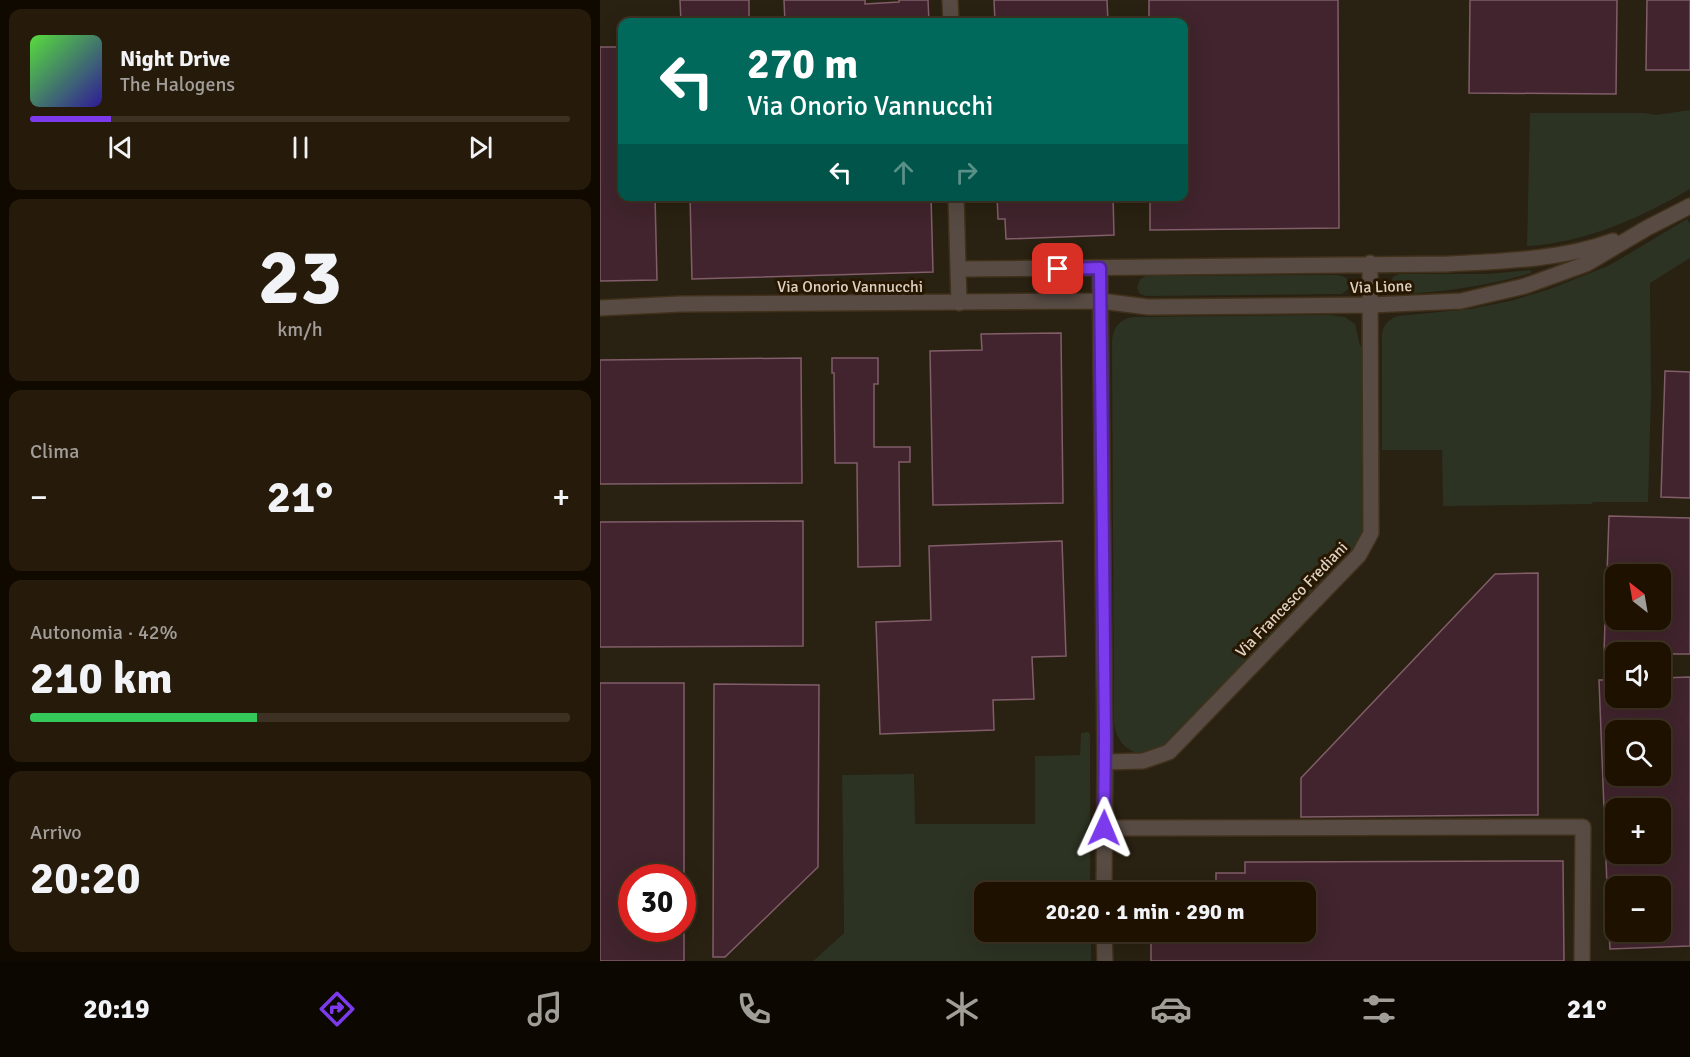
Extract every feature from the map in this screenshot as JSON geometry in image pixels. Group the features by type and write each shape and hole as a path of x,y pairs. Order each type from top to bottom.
{"street":[{"path":"950,0 951,18"},
{"path":"956,201 959,303"},
{"name":"Via Lione","path":"1101,301 1148,306 1371,305 1461,300 1526,286 1586,264 1690,206"},
{"name":"Via Lione","path":"1100,268 1370,263 1447,264 1524,260 1586,251 1647,228"},
{"name":"Via Francesco Frediani","path":"1105,762 1143,761 1169,752 1367,544 1371,533 1370,263"},
{"path":"959,269 1100,268 1104,882"},
{"name":"Via Onorio Vannucchi","path":"600,308 681,304 1101,301"},
{"path":"1104,828 1583,827 1582,961"},
{"path":"1104,942 1105,961"}],"shaded area":[{"path":"600,0 1690,0 1690,961 1091,961 1091,942 1316,942 1316,882 1090,882 1090,734 1081,733 1081,755 1035,756 1036,824 914,824 842,775 844,933 813,961 600,961"}],"green space":[{"path":"1690,110 1690,189 1652,210 1591,234 1549,244 1527,246 1530,113 1644,113 1656,115"},
{"path":"1687,219 1690,224 1690,258 1650,283 1651,393 1648,502 1443,506 1442,450 1382,450 1382,334 1389,321 1398,316 1470,309 1510,301 1550,289 1610,265"},
{"path":"1531,270 1531,273 1515,278 1433,292 1399,294 1393,292 1390,286 1393,277 1399,274 1488,274"},
{"path":"1338,275 1347,279 1349,283 1349,288 1342,294 1146,296 1140,294 1137,288 1140,279 1146,276"},
{"path":"1328,315 1345,317 1355,324 1360,346 1363,346 1364,530 1354,550 1168,743 1152,753 1144,754 1129,749 1118,738 1114,721 1112,341 1114,332 1118,324 1133,317"},
{"path":"1081,733 1090,734 1090,882 974,882 974,942 1091,942 1091,961 813,961 844,933 842,775 914,774 915,824 1035,824 1035,756 1080,755"}],"building":[{"path":"680,0 749,0 749,18 681,18"},
{"path":"784,0 865,0 865,4 899,2 899,0 928,0 929,18 785,18"},
{"path":"994,0 1107,0 1108,18 995,18"},
{"path":"1149,0 1338,0 1339,228 1150,230 1150,201 1188,201 1188,18 1149,18"},
{"path":"1470,0 1617,0 1616,94 1469,93"},
{"path":"1647,0 1690,0 1690,70 1646,70"},
{"path":"600,47 618,47 618,201 655,201 657,280 600,281"},
{"path":"690,201 931,201 933,272 692,279"},
{"path":"997,201 1113,201 1114,235 1006,239 1005,219 998,219"},
{"path":"1061,333 1063,503 933,505 930,351 982,350 981,334"},
{"path":"801,358 802,483 600,484 600,360"},
{"path":"832,358 878,358 878,384 874,384 874,447 910,447 910,462 899,462 900,566 858,567 857,463 835,463"},
{"path":"1665,371 1690,372 1690,498 1661,497"},
{"path":"1609,516 1690,518 1690,654 1671,654 1671,642 1605,642 1604,654 1605,620 1605,630 1671,630 1671,564 1607,564"},
{"path":"803,521 803,646 600,647 600,522"},
{"path":"1062,541 1066,656 1032,657 1034,699 993,700 994,730 880,734 876,622 931,620 929,546"},
{"path":"1538,573 1538,815 1301,817 1301,778 1495,574"},
{"path":"1690,677 1690,946 1610,949 1610,942 1671,942 1671,876 1607,876 1606,864 1671,864 1671,798 1605,798 1605,834 1599,680 1605,680 1605,708 1671,708 1671,678"},
{"path":"600,683 684,683 684,864 618,864 618,942 684,942 684,961 600,961"},
{"path":"714,684 819,685 818,867 725,957 713,957"},
{"path":"1563,861 1564,961 1151,961 1151,942 1316,942 1316,882 1216,882 1216,873 1245,873 1245,862"}],"route":[{"path":"1058,269 1100,268 1104,828"}]}
